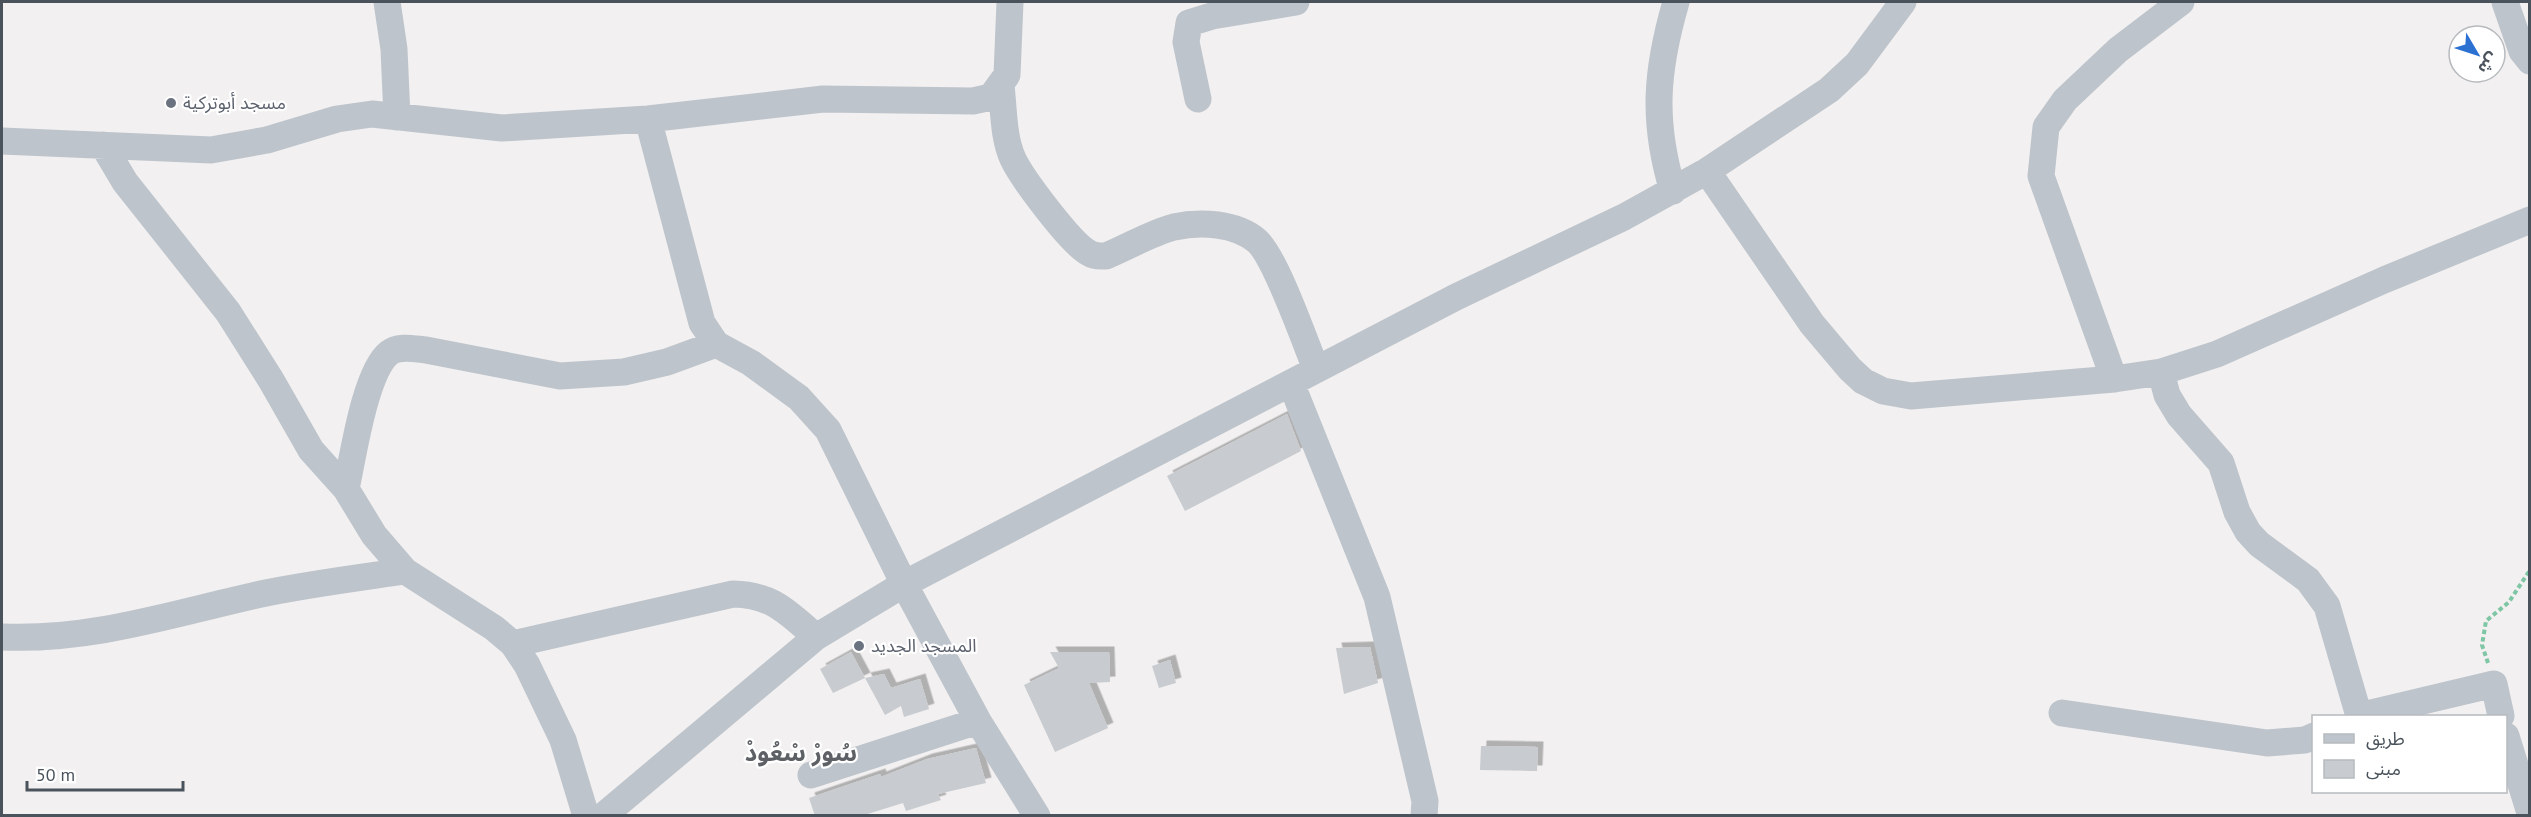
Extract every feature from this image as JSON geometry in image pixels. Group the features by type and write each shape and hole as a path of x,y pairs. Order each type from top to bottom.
{"street":[{"path":"387,2 394,50 397,117"},
{"path":"2,141 211,150 267,140 337,119 372,114 502,129 648,119 823,99 973,101 991,97 1001,86 1006,75 1010,2"},
{"path":"1198,99 1186,42 1189,23 1212,16 1296,2"},
{"path":"1673,190 1662,155 1658,126 1659,90 1676,2"},
{"path":"603,816 816,637 904,584 1290,382 1456,297 1624,217 1707,171 1829,90 1857,63 1903,2"},
{"path":"2114,379 2041,176 2046,127 2065,100 2118,50 2181,2"},
{"path":"2505,2 2522,51 2529,62"},
{"path":"1001,86 1007,138 1013,159 1047,207 1087,252 1096,256 1106,256 1173,228 1195,224 1217,225 1248,236 1258,242 1275,270 1316,369"},
{"path":"648,119 702,323 716,344 751,363 814,411 828,430 904,584 978,721 1037,816"},
{"path":"103,145 125,182 228,312 271,380 311,450 346,489 374,535 405,571 494,628 513,644 527,665 563,740 586,816"},
{"path":"1707,171 1812,324 1863,381 1883,390 1911,396 2114,379 2161,372 2217,354 2384,280 2529,220"},
{"path":"346,489 367,393 380,363 390,352 404,348 426,350 560,376 624,372 667,362 716,344"},
{"path":"2161,372 2167,395 2179,415 2221,463 2237,512 2248,532 2259,544 2308,580 2327,606 2358,715"},
{"path":"1290,382 1377,597 1425,801 1424,816"},
{"path":"2,638 27,639 99,631 174,617 261,594 405,571"},
{"path":"513,644 733,594 754,594 773,601 816,637"},
{"path":"2367,715 2494,684 2501,715"},
{"path":"2062,713 2267,743 2306,740 2312,737"},
{"path":"811,775 978,721"},
{"path":"2507,742 2529,813"}],"path":[{"path":"2494,684 2482,645 2486,621 2509,602 2529,570"}],"building":[{"path":"1287,414 1301,451 1185,511 1167,476"},
{"path":"1370,647 1378,683 1344,694 1336,648"},
{"path":"851,652 865,678 833,693 820,669"},
{"path":"1050,652 1109,652 1110,682 1089,683 1108,728 1055,752 1024,685 1059,668"},
{"path":"1170,660 1176,683 1159,688 1152,666"},
{"path":"884,674 891,688 920,679 929,709 904,717 901,706 885,715 865,678"},
{"path":"1481,746 1538,747 1537,771 1480,770"},
{"path":"976,748 986,783 938,794 941,800 906,811 903,803 861,816 815,816 809,798 880,774 881,777 927,759"}],"place":[{"name":"مسجد أبوتركية","path":"171,103"},
{"name":"المسجد الجديد","path":"859,646"}],"district":[{"name":"سُورْ سْعُودْ","path":"801,753"}]}
